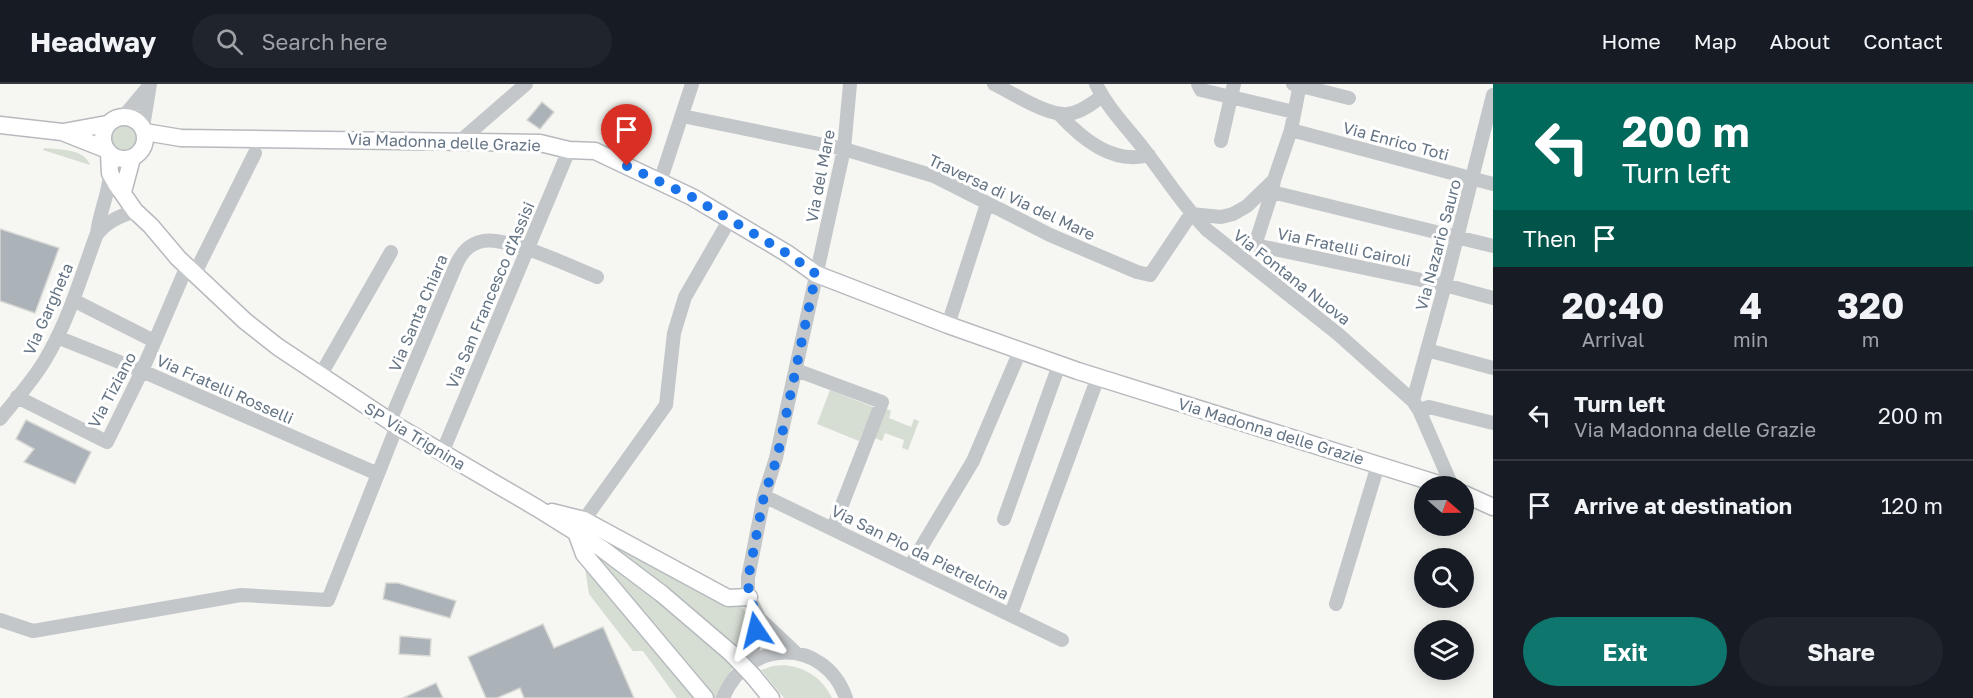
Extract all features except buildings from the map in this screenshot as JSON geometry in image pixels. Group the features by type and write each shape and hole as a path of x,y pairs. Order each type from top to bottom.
{"main road":[{"path":"62,132 107,124 124,116 138,121 144,134 141,150 132,158 123,192"},
{"path":"107,124 102,136 110,173"},
{"path":"0,125 62,132 120,159 132,158"},
{"name":"Via Madonna delle Grazie","path":"144,134 181,138 540,143 569,150 595,151 692,197 788,254 816,274 1059,365 1414,476"},
{"name":"SP Via Trignina","path":"110,173 135,211 178,258 278,347 442,453 537,508 580,526 752,669"},
{"path":"1474,498 1493,507"},
{"path":"580,526 728,598 749,597"},
{"path":"580,526 584,554 705,698"},
{"path":"752,669 771,698"}],"street":[{"path":"124,116 150,84"},
{"path":"144,134 150,84"},
{"path":"459,142 526,84"},
{"path":"660,182 692,84"},
{"name":"Via del Mare","path":"749,597 748,579 764,496 777,458 844,149 850,84"},
{"path":"994,84 1059,114 1077,133 1098,147 1119,156 1137,158 1149,155"},
{"path":"1198,84 1201,90 1233,90 1294,112"},
{"path":"1191,214 1221,217 1233,214 1273,186 1291,130 1298,85 1349,98"},
{"path":"1059,114 1072,114 1086,108 1099,90"},
{"name":"Via Fontana Nuova","path":"1099,90 1191,214 1207,230 1338,334 1416,406 1448,476"},
{"path":"1221,141 1233,90"},
{"name":"Via Nazario Sauro","path":"1416,406 1427,350 1493,95"},
{"name":"Traversa di Via del Mare","path":"682,116 844,149 934,176 1050,235 1137,272 1150,275 1191,214"},
{"name":"Via Enrico Toti","path":"1291,130 1493,184"},
{"name":"Via San Francesco d'Assisi","path":"442,453 569,150"},
{"name":"Via Tiziano","path":"17,397 107,441 154,341 255,153"},
{"name":"Via Gargheta","path":"0,419 34,378 57,337 96,236 98,221 109,187 110,173"},
{"path":"1273,186 1493,246"},
{"name":"Via Fratelli Cairoli","path":"1273,186 1255,245 1445,285 1493,298"},
{"path":"948,325 987,204"},
{"path":"96,236 104,226 135,211"},
{"path":"580,526 666,405 674,333 685,297 730,219"},
{"name":"Via Santa Chiara","path":"0,620 33,631 241,595 328,600 378,474 394,424 462,253 484,241 498,241 597,277"},
{"path":"320,376 391,252"},
{"path":"73,300 154,341"},
{"name":"Via Fratelli Rosselli","path":"57,337 142,370 378,474"},
{"path":"1427,350 1493,368"},
{"path":"910,566 973,461 1020,351"},
{"path":"1004,519 1059,365"},
{"path":"796,370 882,402 832,528"},
{"path":"1011,614 1098,377"},
{"path":"1416,406 1429,407 1493,423"},
{"path":"1336,604 1378,465"},
{"name":"Via San Pio da Pietrelcina","path":"764,496 1062,640"},
{"path":"749,597 759,618 796,653 819,662 829,670 837,679 846,698"},
{"path":"752,669 759,618"},
{"path":"723,698 733,678 752,669 772,654 796,653"}],"shaded area":[{"path":"125,123 135,127 139,137 135,147 125,151 115,147 111,137 115,127"},
{"path":"44,148 83,155 90,165 43,150"},
{"path":"830,390 873,407 859,441 817,424"},
{"path":"886,409 891,411 889,418 911,427 914,419 919,421 908,450 902,448 904,440 885,433 882,441 875,438"},
{"path":"610,538 743,608 753,624 748,653 732,669 718,698 677,698 643,651 633,651 589,594 585,568"},
{"path":"785,665 813,675 824,685 832,698 784,698 761,670"}],"route":[{"path":"627,166 692,197 788,254 816,274 777,458 764,496 748,579 749,597 759,618 756,630"}]}
